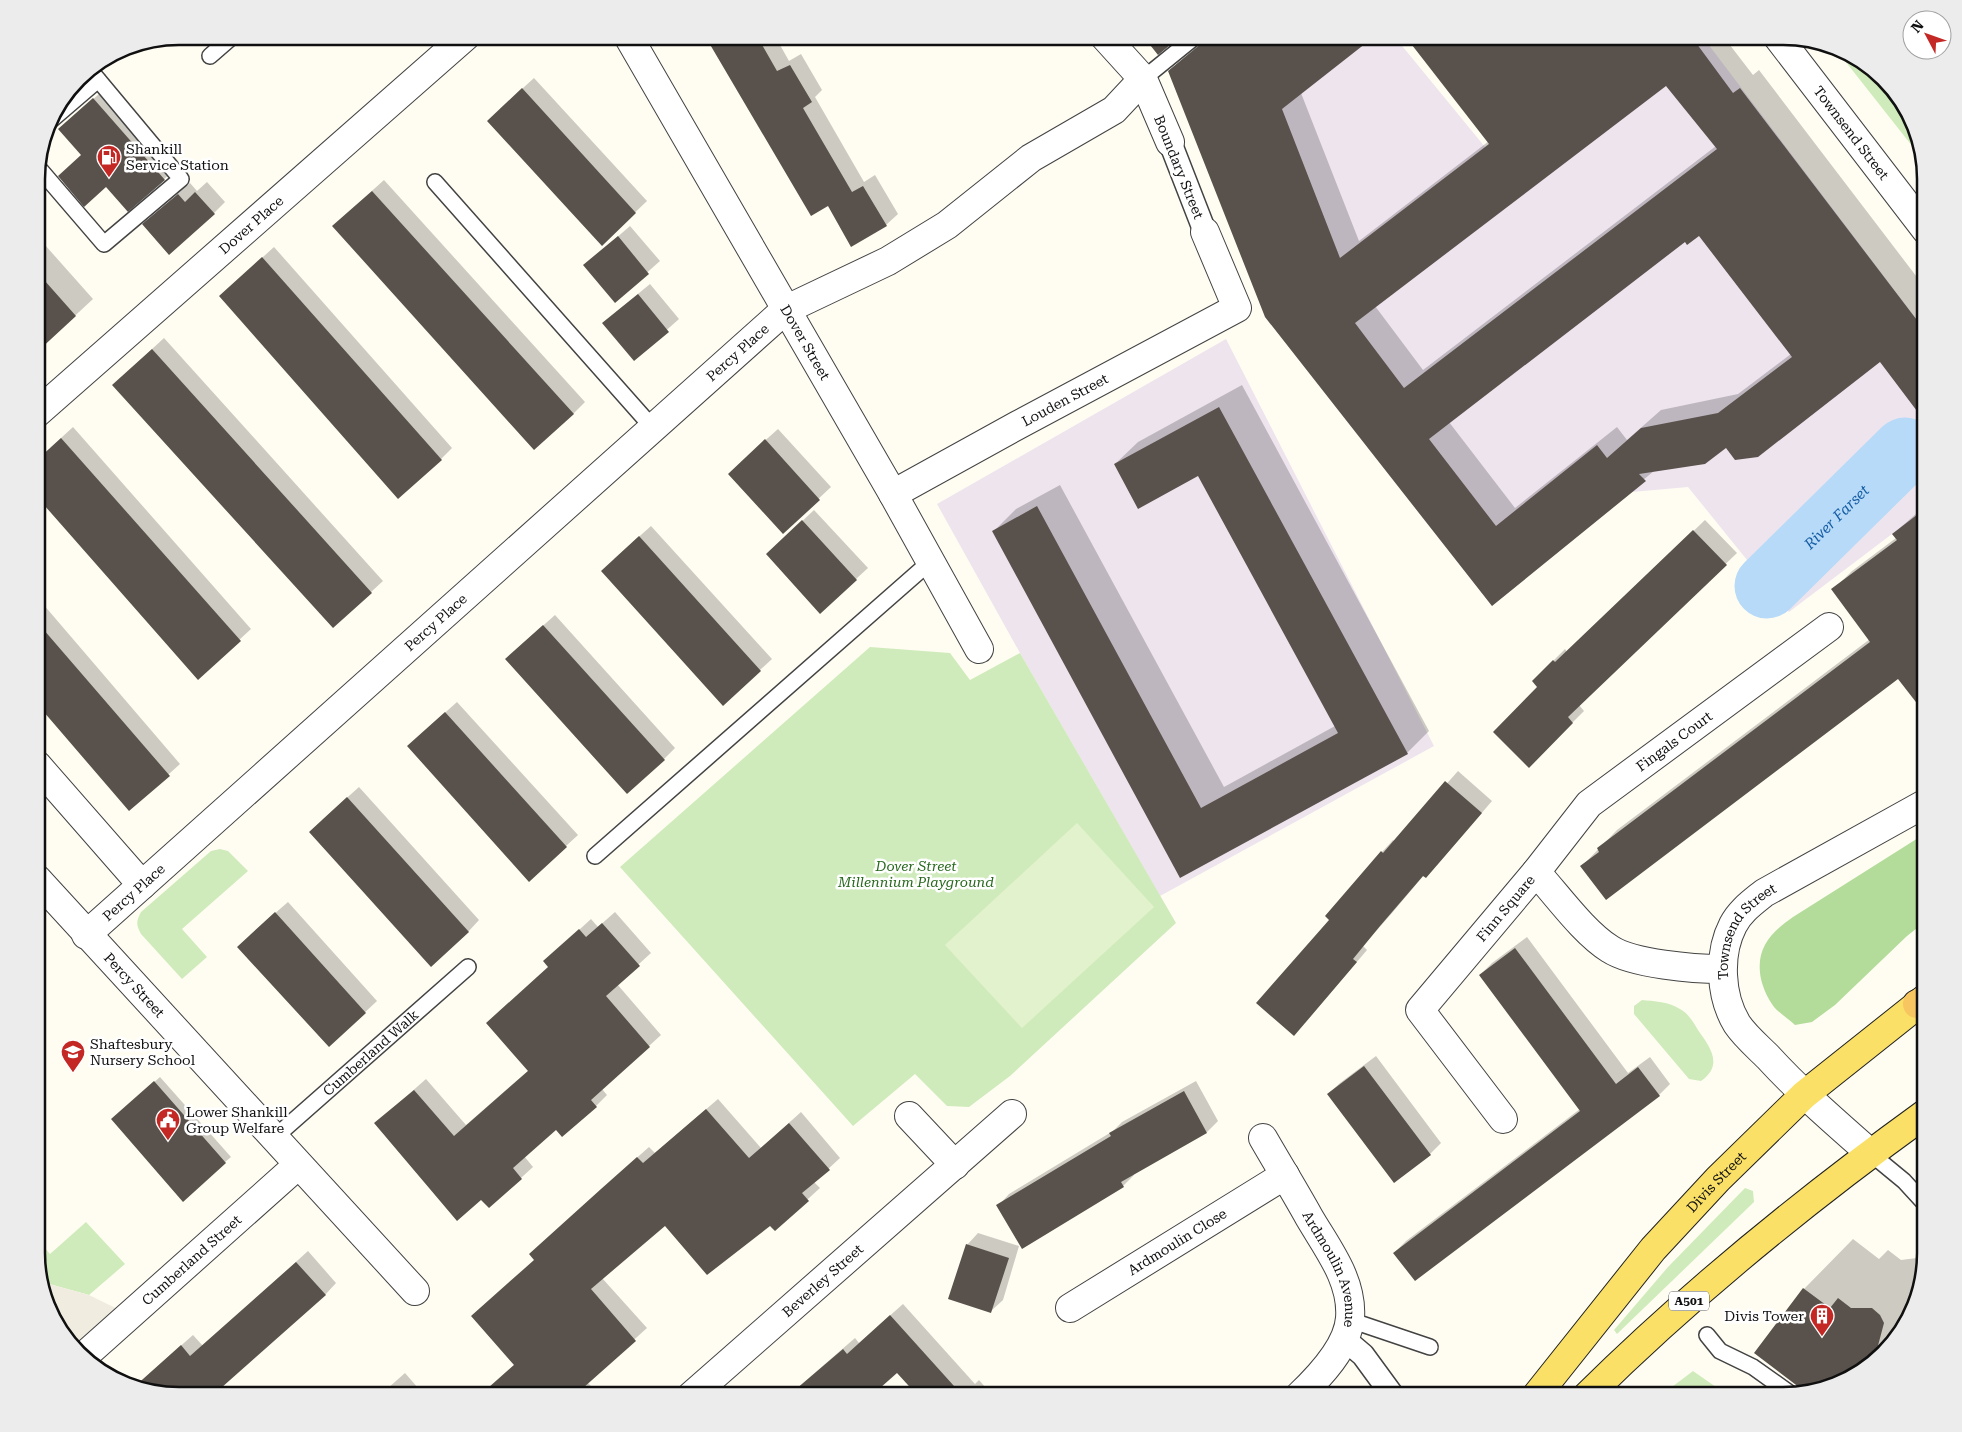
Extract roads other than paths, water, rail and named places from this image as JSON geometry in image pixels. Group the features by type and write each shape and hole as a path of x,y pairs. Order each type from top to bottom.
{"main road":[{"name":"Divis Street","path":"1543,1387 1653,1249 1718,1179 1804,1095 1917,1006"},
{"name":"A501","path":"1597,1387 1680,1308 1762,1238 1870,1153 1917,1119"}],"street":[{"name":"Dover Place","path":"45,405 456,45"},
{"name":"Dover Street","path":"633,45 893,494 979,649"},
{"name":"Boundary Street","path":"1112,45 1143,79 1237,308"},
{"name":"Townsend Street","path":"1784,45 1917,218"},
{"name":"Percy Place","path":"86,935 785,310 888,261 947,225 1031,158 1114,110 1143,79"},
{"name":"Louden Street","path":"893,494 1237,308"},
{"name":"Fingals Court","path":"1536,872 1589,804 1829,627"},
{"path":"45,775 142,885"},
{"name":"Townsend Street","path":"1870,1153 1804,1095 1737,1023 1726,998 1722,969 1733,925 1746,907 1764,893 1917,808"},
{"name":"Finn Square","path":"1503,1119 1420,1010 1536,872 1589,931 1611,950 1642,961 1697,969 1722,969"},
{"name":"Percy Street","path":"45,889 414,1291"},
{"name":"Beverley Street","path":"701,1387 1012,1114"},
{"path":"909,1116 954,1165"},
{"name":"Ardmoulin Avenue","path":"1263,1138 1341,1271 1350,1297 1346,1329 1338,1351 1319,1377 1308,1387"},
{"name":"Cumberland Street","path":"89,1352 298,1165"},
{"name":"Ardmoulin Close","path":"1070,1308 1285,1175"},
{"path":"1346,1329 1386,1387"}],"lane":[{"path":"210,56 222,45"},
{"path":"1143,79 1185,45"},
{"path":"45,174 104,244 181,178 94,76"},
{"path":"79,90 91,78"},
{"path":"435,182 653,428"},
{"path":"595,856 931,561"},
{"name":"Cumberland Walk","path":"274,1138 468,968"},
{"path":"1870,1153 1904,1181 1917,1195"},
{"path":"1346,1329 1430,1346"},
{"path":"1707,1335 1720,1351 1753,1367 1781,1387"}],"waterway":[{"name":"River Farset","path":"1767,586 1905,450"}],"place":[{"name":"Shankill Service Station","path":"109,178"},
{"name":"Shaftesbury Nursery School","path":"73,1073"},
{"name":"Lower Shankill Group Welfare","path":"168,1141"},
{"name":"Divis Tower","path":"1822,1337"}],"park label":[{"name":"Dover Street Millennium Playground","path":"916,874"}]}
